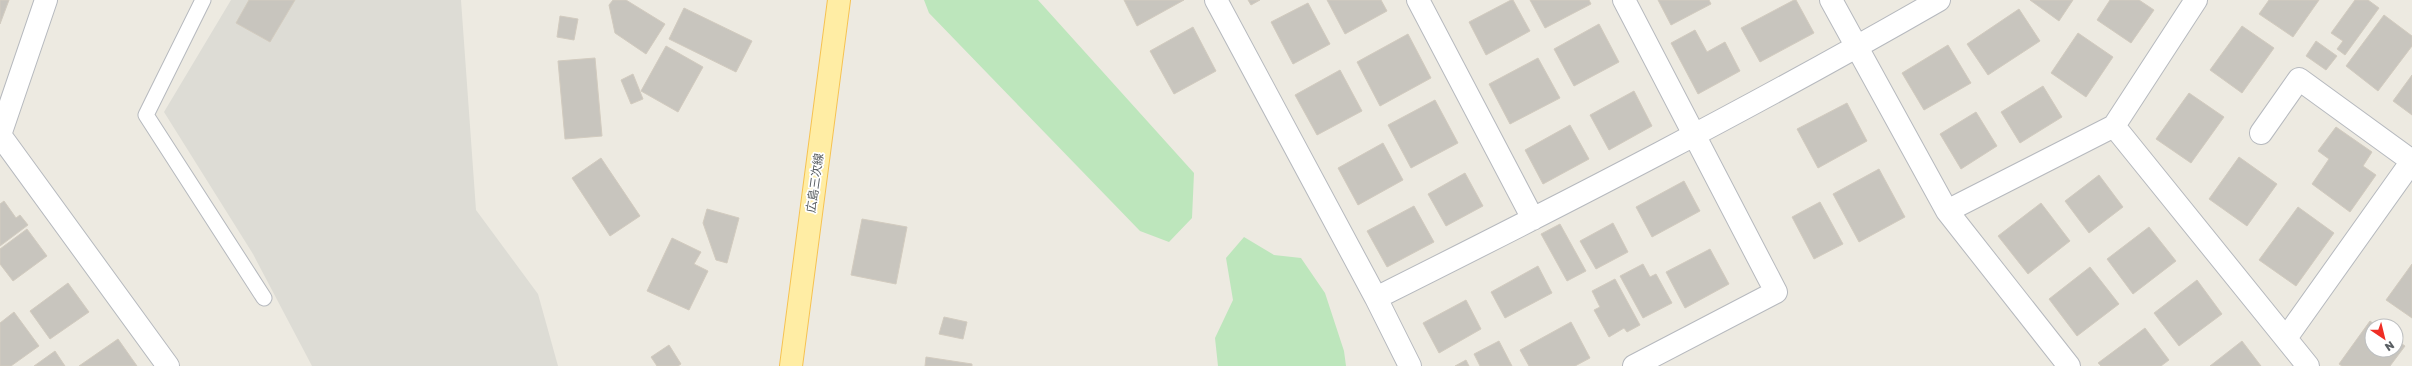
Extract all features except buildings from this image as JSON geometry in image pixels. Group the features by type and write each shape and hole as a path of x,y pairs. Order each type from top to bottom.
{"main road":[{"name":"広島三次線","path":"791,366 839,0"}],"street":[{"path":"46,0 0,135 168,366"},
{"path":"1216,0 1376,298 1405,361"},
{"path":"1418,0 1533,219"},
{"path":"1624,0 1776,292 1634,366"},
{"path":"1831,0 1947,212 2069,366"},
{"path":"1376,298 1695,135 1856,48 1939,0"},
{"path":"1947,212 2114,126 2196,0"},
{"path":"2261,133 2299,79 2412,161 2286,338"},
{"path":"2114,126 2308,366"}],"lane":[{"path":"203,0 146,116 264,298"}],"shaded area":[{"path":"231,0 461,0 476,210 538,294 558,366 312,366 253,254 164,112"}],"green space":[{"path":"924,0 1038,0 1194,173 1192,218 1169,242 1140,231 929,13"},
{"path":"1244,237 1274,255 1301,258 1325,293 1344,351 1346,366 1218,366 1215,338 1233,300 1226,258"}]}
